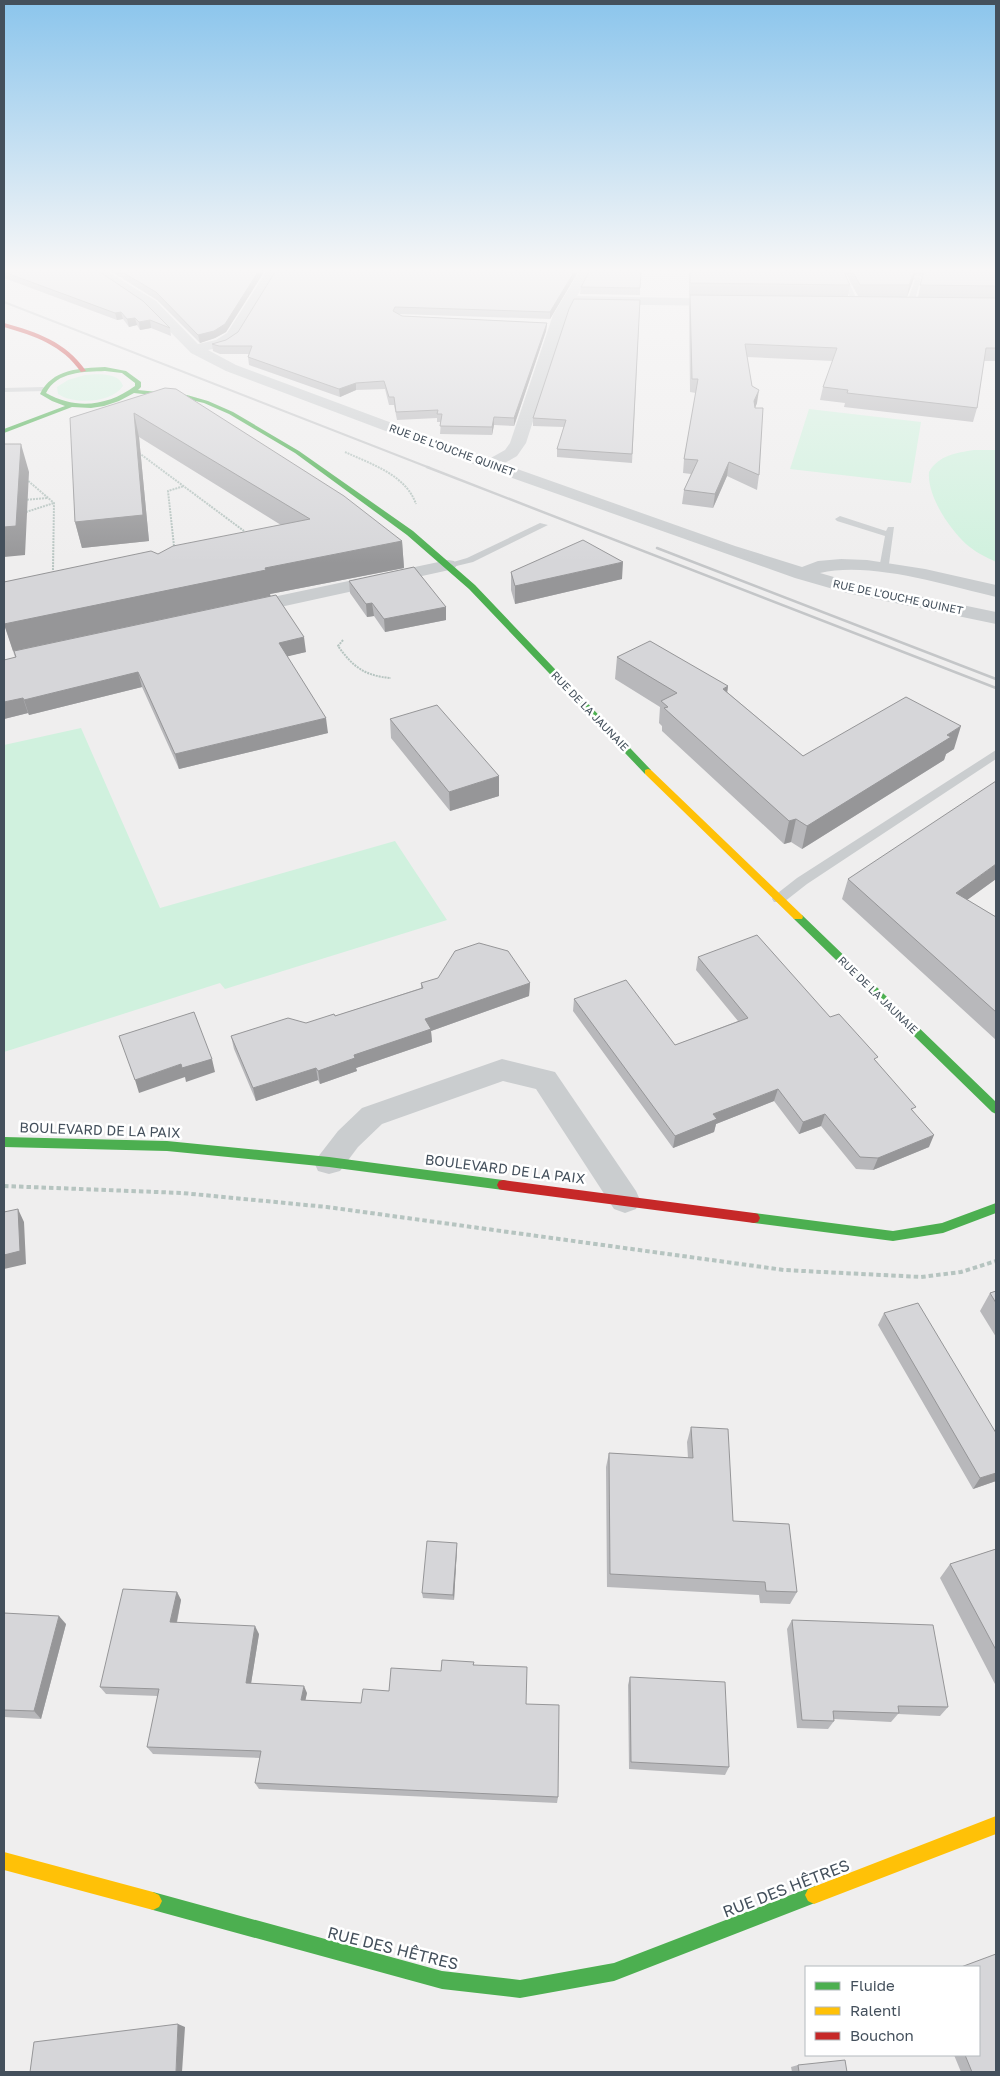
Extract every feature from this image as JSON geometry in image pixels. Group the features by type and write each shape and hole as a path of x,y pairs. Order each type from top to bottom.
{"street":[{"path":"105,369 124,372 131,375 138,382 134,391 112,402 91,406 69,406 48,399 43,394 43,388 57,378 83,371 105,369"},
{"name":"RUE DE L'OUCHE QUINET","path":"234,369 490,465 801,574 868,592 996,618"},
{"path":"490,465 511,453 518,443 539,369"},
{"name":"RUE DE LA JAUNAIE","path":"134,391 197,399 219,407 297,452 404,528 472,587 642,766 779,899 990,1095 996,1110"},
{"path":"4,431 69,406"},
{"name":"RUE DE L'OUCHE QUINET","path":"801,574 819,565 835,564 884,569 996,591"},
{"path":"223,614 448,565"},
{"path":"329,1162 348,1139 372,1116 502,1070 545,1080 566,1110 594,1157 625,1200"},
{"name":"BOULEVARD DE LA PAIX","path":"4,1142 167,1146 329,1162 893,1236 942,1228 996,1208"},
{"name":"RUE DES HÊTRES","path":"4,1861 442,1980 520,1988 614,1972 996,1825"}],"lane":[{"path":"4,390 43,388"},
{"path":"840,519 891,532 884,569"},
{"path":"448,565 470,560 543,525"},
{"path":"779,899 802,881 996,754"}],"path":[{"path":"132,448 244,531"},
{"path":"26,479 54,503"},
{"path":"174,546 168,491 184,486"},
{"path":"22,501 48,498"},
{"path":"21,514 54,503"},
{"path":"53,570 54,503"},
{"path":"343,640 338,646 352,666 372,676 391,678"},
{"path":"4,1186 182,1193 327,1207 784,1270 921,1276 961,1272 996,1261"}],"green space":[{"path":"101,374 112,376 121,381 123,386 118,392 102,399 73,400 58,394 57,387 68,380 85,375"},
{"path":"809,409 921,422 911,483 790,469"},
{"path":"974,450 996,450 996,562 969,547 959,537 940,511 929,481 929,472 943,458"},
{"path":"81,728 160,908 395,841 447,920 225,989 220,983 4,1052 4,745"}],"building":[{"path":"282,369 531,369 514,418 494,417 492,427 440,426 442,414 437,414 438,410 396,412 394,397 389,397 384,381 356,383 339,389"},
{"path":"549,369 636,369 632,454 557,449 566,420 533,418"},
{"path":"692,369 749,369 752,386 759,390 754,401 755,408 763,408 759,475 729,462 715,494 684,490 698,460 684,459 698,379 692,379"},
{"path":"830,369 983,369 977,408 847,393 848,390 823,387"},
{"path":"165,388 176,389 344,496 402,541 265,568 266,570 4,624 4,582 151,551 158,554 173,546 310,519 134,413 143,515 75,522 70,418"},
{"path":"4,444 21,444 16,526 4,527"},
{"path":"583,540 623,562 515,586 511,572"},
{"path":"414,567 446,607 384,619 372,603 366,604 349,581"},
{"path":"276,595 304,637 279,643 326,718 175,754 138,672 24,700 23,698 4,702 4,660 16,657 14,651"},
{"path":"650,641 728,686 723,689 803,756 906,697 961,726 947,735 951,737 807,826 796,819 789,821 664,708 668,707 661,701 677,693 617,657"},
{"path":"437,705 499,776 449,792 390,719"},
{"path":"996,781 996,864 956,893 996,917 996,1012 848,879"},
{"path":"757,935 830,1017 839,1014 878,1057 874,1059 916,1107 911,1109 934,1135 878,1158 860,1157 825,1114 803,1122 778,1089 713,1114 717,1119 675,1136 574,999 626,980 675,1045 748,1018 698,957"},
{"path":"479,943 508,951 530,983 425,1019 431,1029 354,1055 355,1058 318,1071 316,1068 253,1088 231,1036 288,1018 306,1023 334,1014 335,1016 423,988 421,983 438,978 455,951"},
{"path":"194,1012 212,1059 182,1068 181,1064 135,1080 119,1036"},
{"path":"18,1209 20,1251 4,1255 4,1212"},
{"path":"996,1291 996,1303 990,1293"},
{"path":"918,1303 996,1433 996,1473 980,1478 884,1313"},
{"path":"691,1427 728,1429 733,1521 789,1524 797,1592 766,1591 765,1582 610,1574 609,1453 693,1458"},
{"path":"427,1541 457,1543 453,1595 422,1593"},
{"path":"996,1549 996,1650 950,1564"},
{"path":"123,1589 177,1592 170,1622 255,1626 246,1683 304,1686 301,1700 361,1703 363,1689 389,1691 391,1668 441,1671 442,1660 474,1662 473,1665 527,1667 526,1704 559,1705 558,1797 255,1783 261,1751 147,1747 159,1689 100,1687"},
{"path":"4,1613 59,1616 34,1711 4,1710"},
{"path":"792,1620 933,1625 948,1707 898,1706 899,1713 833,1711 834,1721 802,1720"},
{"path":"630,1677 725,1682 729,1767 631,1762"},
{"path":"996,1954 996,2072 972,2072 965,2056 980,2056 980,1966 964,1966"},
{"path":"178,2024 176,2072 30,2072 34,2042"},
{"path":"845,2060 847,2072 799,2072 798,2065"}],"railway":[{"path":"176,369 430,468"},
{"path":"427,467 996,688"},
{"path":"657,548 996,679"}],"traffic: fast":[{"path":"105,369 124,372 138,382 138,387 116,400 91,406 66,404 43,394 47,386 60,376 78,371 105,369"},
{"path":"134,391 187,397 206,402 231,413 297,452 410,533 472,587 648,772"},
{"path":"4,431 69,406"},
{"path":"798,917 996,1109"},
{"path":"4,1142 167,1146 329,1162 503,1185"},
{"path":"754,1218 893,1236 943,1228 996,1208"},
{"path":"153,1901 442,1980 520,1989 614,1972 814,1895"}],"traffic: slow":[{"path":"648,772 798,917"},
{"path":"814,1895 996,1825"},
{"path":"4,1861 153,1901"}],"traffic: jam":[{"path":"503,1185 754,1218"}]}
